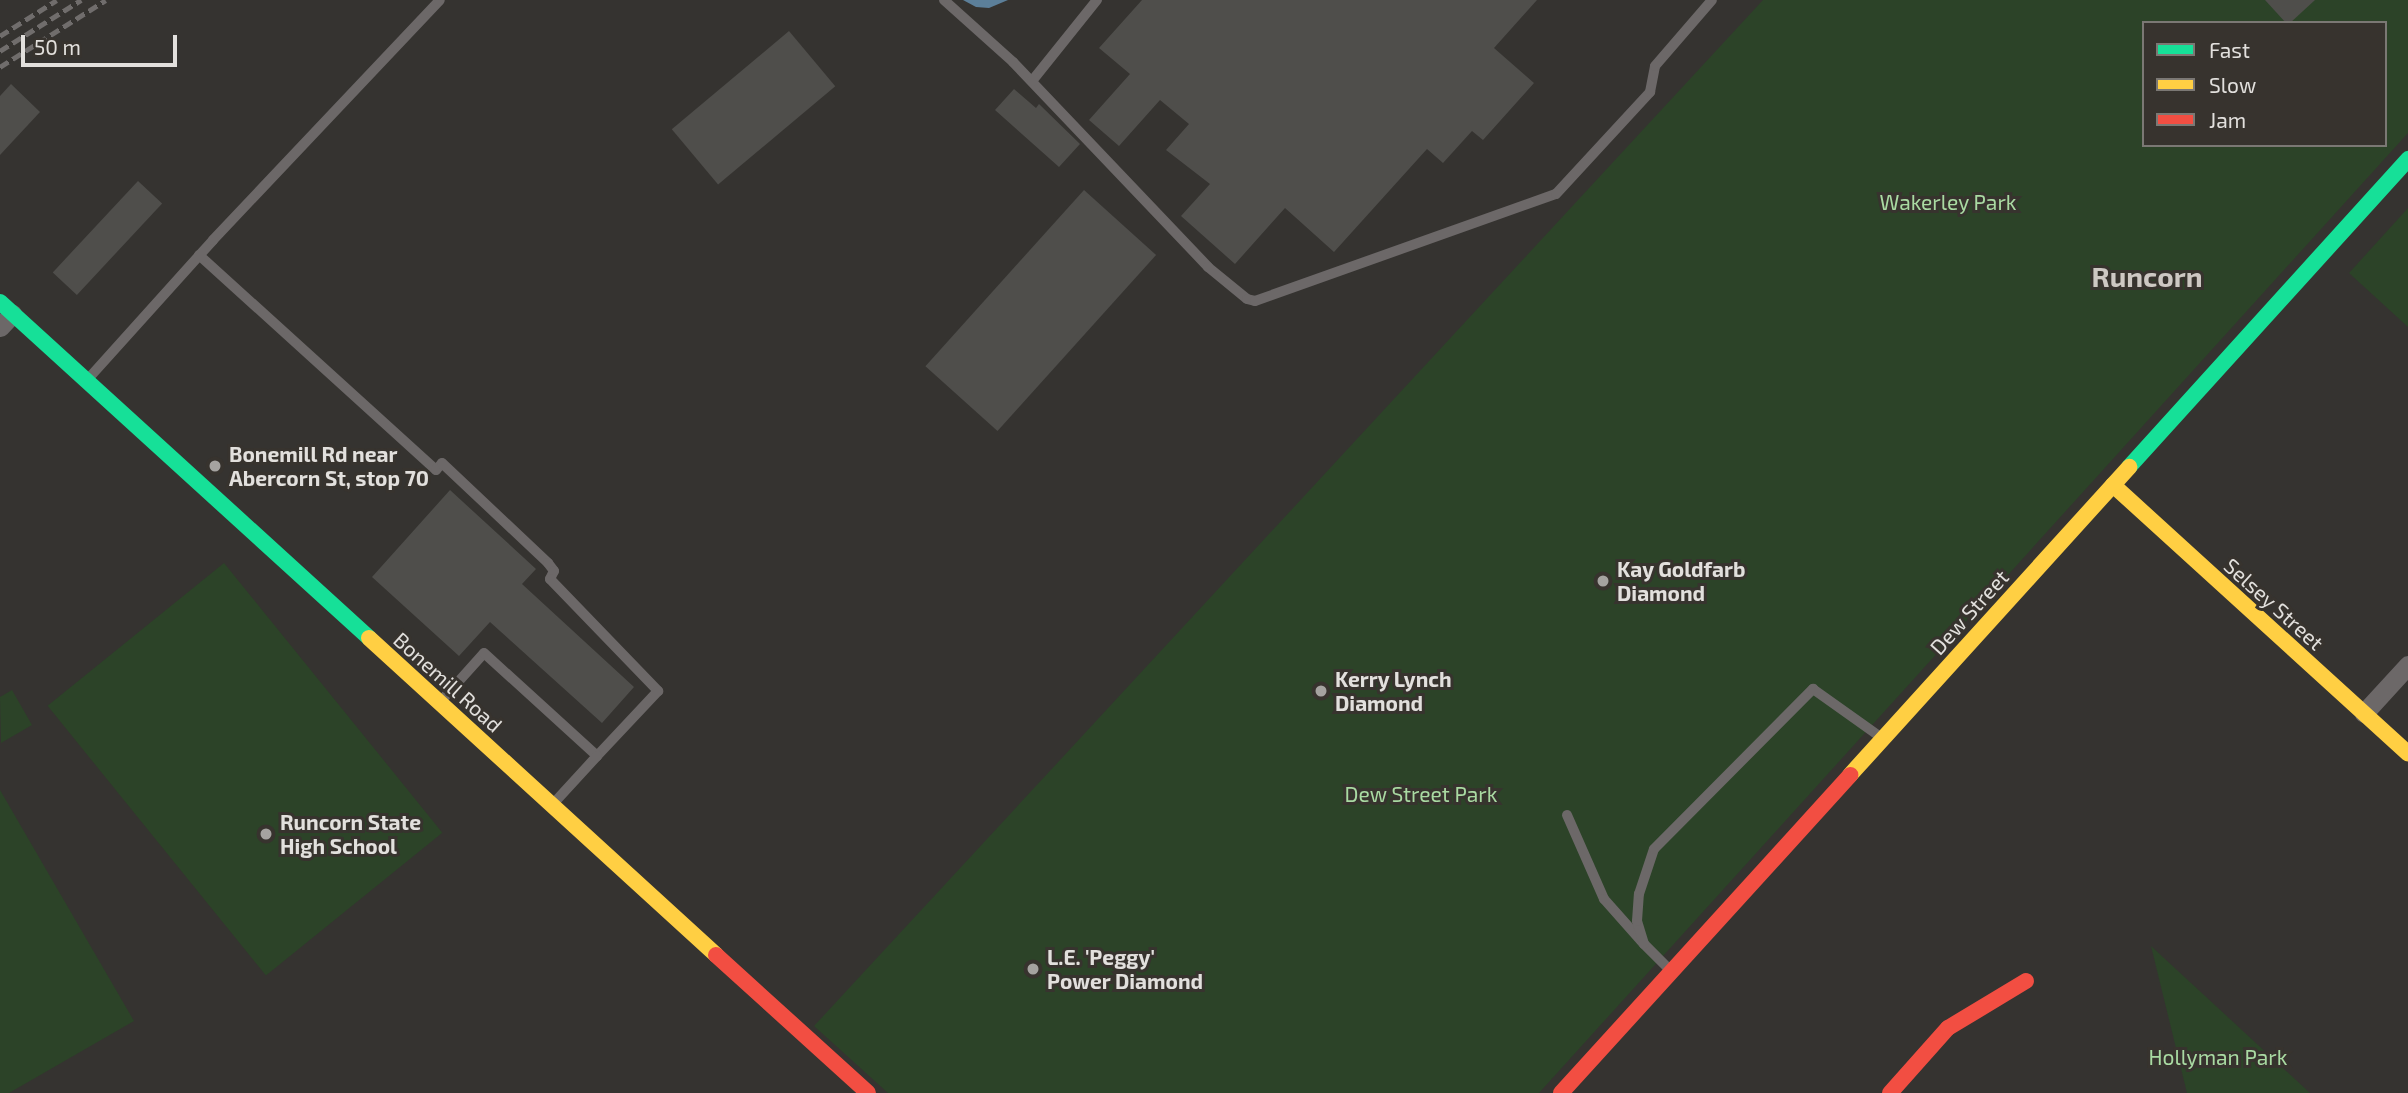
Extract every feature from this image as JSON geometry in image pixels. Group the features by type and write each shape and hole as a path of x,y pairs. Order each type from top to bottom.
{"street":[{"name":"Dew Street","path":"1562,1093 2408,159"},
{"name":"Bonemill Road","path":"4,314 85,382 868,1093"},
{"name":"Selsey Street","path":"2113,485 2408,753"},
{"path":"2364,713 2408,665"},
{"path":"1890,1093 1948,1028 2025,981"}],"lane":[{"path":"85,382 440,0"},
{"path":"944,0 1032,81 1208,267 1247,299 1255,301 1556,194 1650,92 1654,66 1712,0"},
{"path":"1032,81 1097,0"},
{"path":"200,256 436,470 442,463 548,563 554,571 550,579 657,691 552,804"},
{"path":"439,703 484,653 597,756"},
{"path":"1644,944 1637,921 1639,894 1654,849 1813,689 1883,739"},
{"path":"1567,815 1604,899 1671,972"}],"green space":[{"name":"Dew Street Park","path":"1763,0 2408,0 2408,133 1539,1093 888,1093 814,1026"},
{"path":"2408,208 2408,327 2349,273"},
{"path":"224,563 442,833 266,976 48,706"},
{"path":"12,690 32,725 1,743 0,697"},
{"path":"0,790 134,1021 9,1093 0,1093"},
{"name":"Hollyman Park","path":"2151,946 2310,1093 2187,1093"}],"water":[{"path":"963,0 1008,0 989,8 976,7"}],"building":[{"path":"1142,0 1537,0 1494,48 1534,83 1483,140 1472,131 1443,163 1427,149 1334,252 1285,208 1235,264 1181,216 1210,184 1166,150 1189,124 1160,100 1119,146 1089,120 1130,74 1099,48"},
{"path":"2265,0 2315,0 2292,21 2284,21"},
{"path":"789,31 835,86 718,185 672,129"},
{"path":"11,84 40,112 0,155 0,96"},
{"path":"1014,89 1036,108 1039,104 1080,144 1059,167 995,110"},
{"path":"138,181 162,204 77,295 53,272"},
{"path":"1084,190 1156,255 998,431 925,366"},
{"path":"450,490 536,569 522,584 634,687 602,723 490,622 459,656 372,577"}],"railway":[{"path":"0,36 57,0"},
{"path":"0,51 81,0"},
{"path":"0,67 106,0"}],"traffic: fast":[{"path":"2129,467 2408,159"},
{"path":"0,302 369,638"}],"traffic: slow":[{"path":"1850,775 2129,467"},
{"path":"2113,485 2408,753"},
{"path":"369,638 716,955"}],"traffic: jam":[{"path":"1561,1093 1850,775"},
{"path":"716,955 868,1093"},
{"path":"1890,1093 1948,1028 2026,981"}],"place":[{"name":"Bonemill Rd near Abercorn St, stop 70","path":"215,466"},
{"name":"Kay Goldfarb Diamond","path":"1603,581"},
{"name":"Kerry Lynch Diamond","path":"1321,691"},
{"name":"Runcorn State High School","path":"266,834"},
{"name":"L.E. 'Peggy' Power Diamond","path":"1033,969"}],"district":[{"name":"Runcorn","path":"2147,276"}],"park label":[{"name":"Wakerley Park","path":"1948,202"}]}
